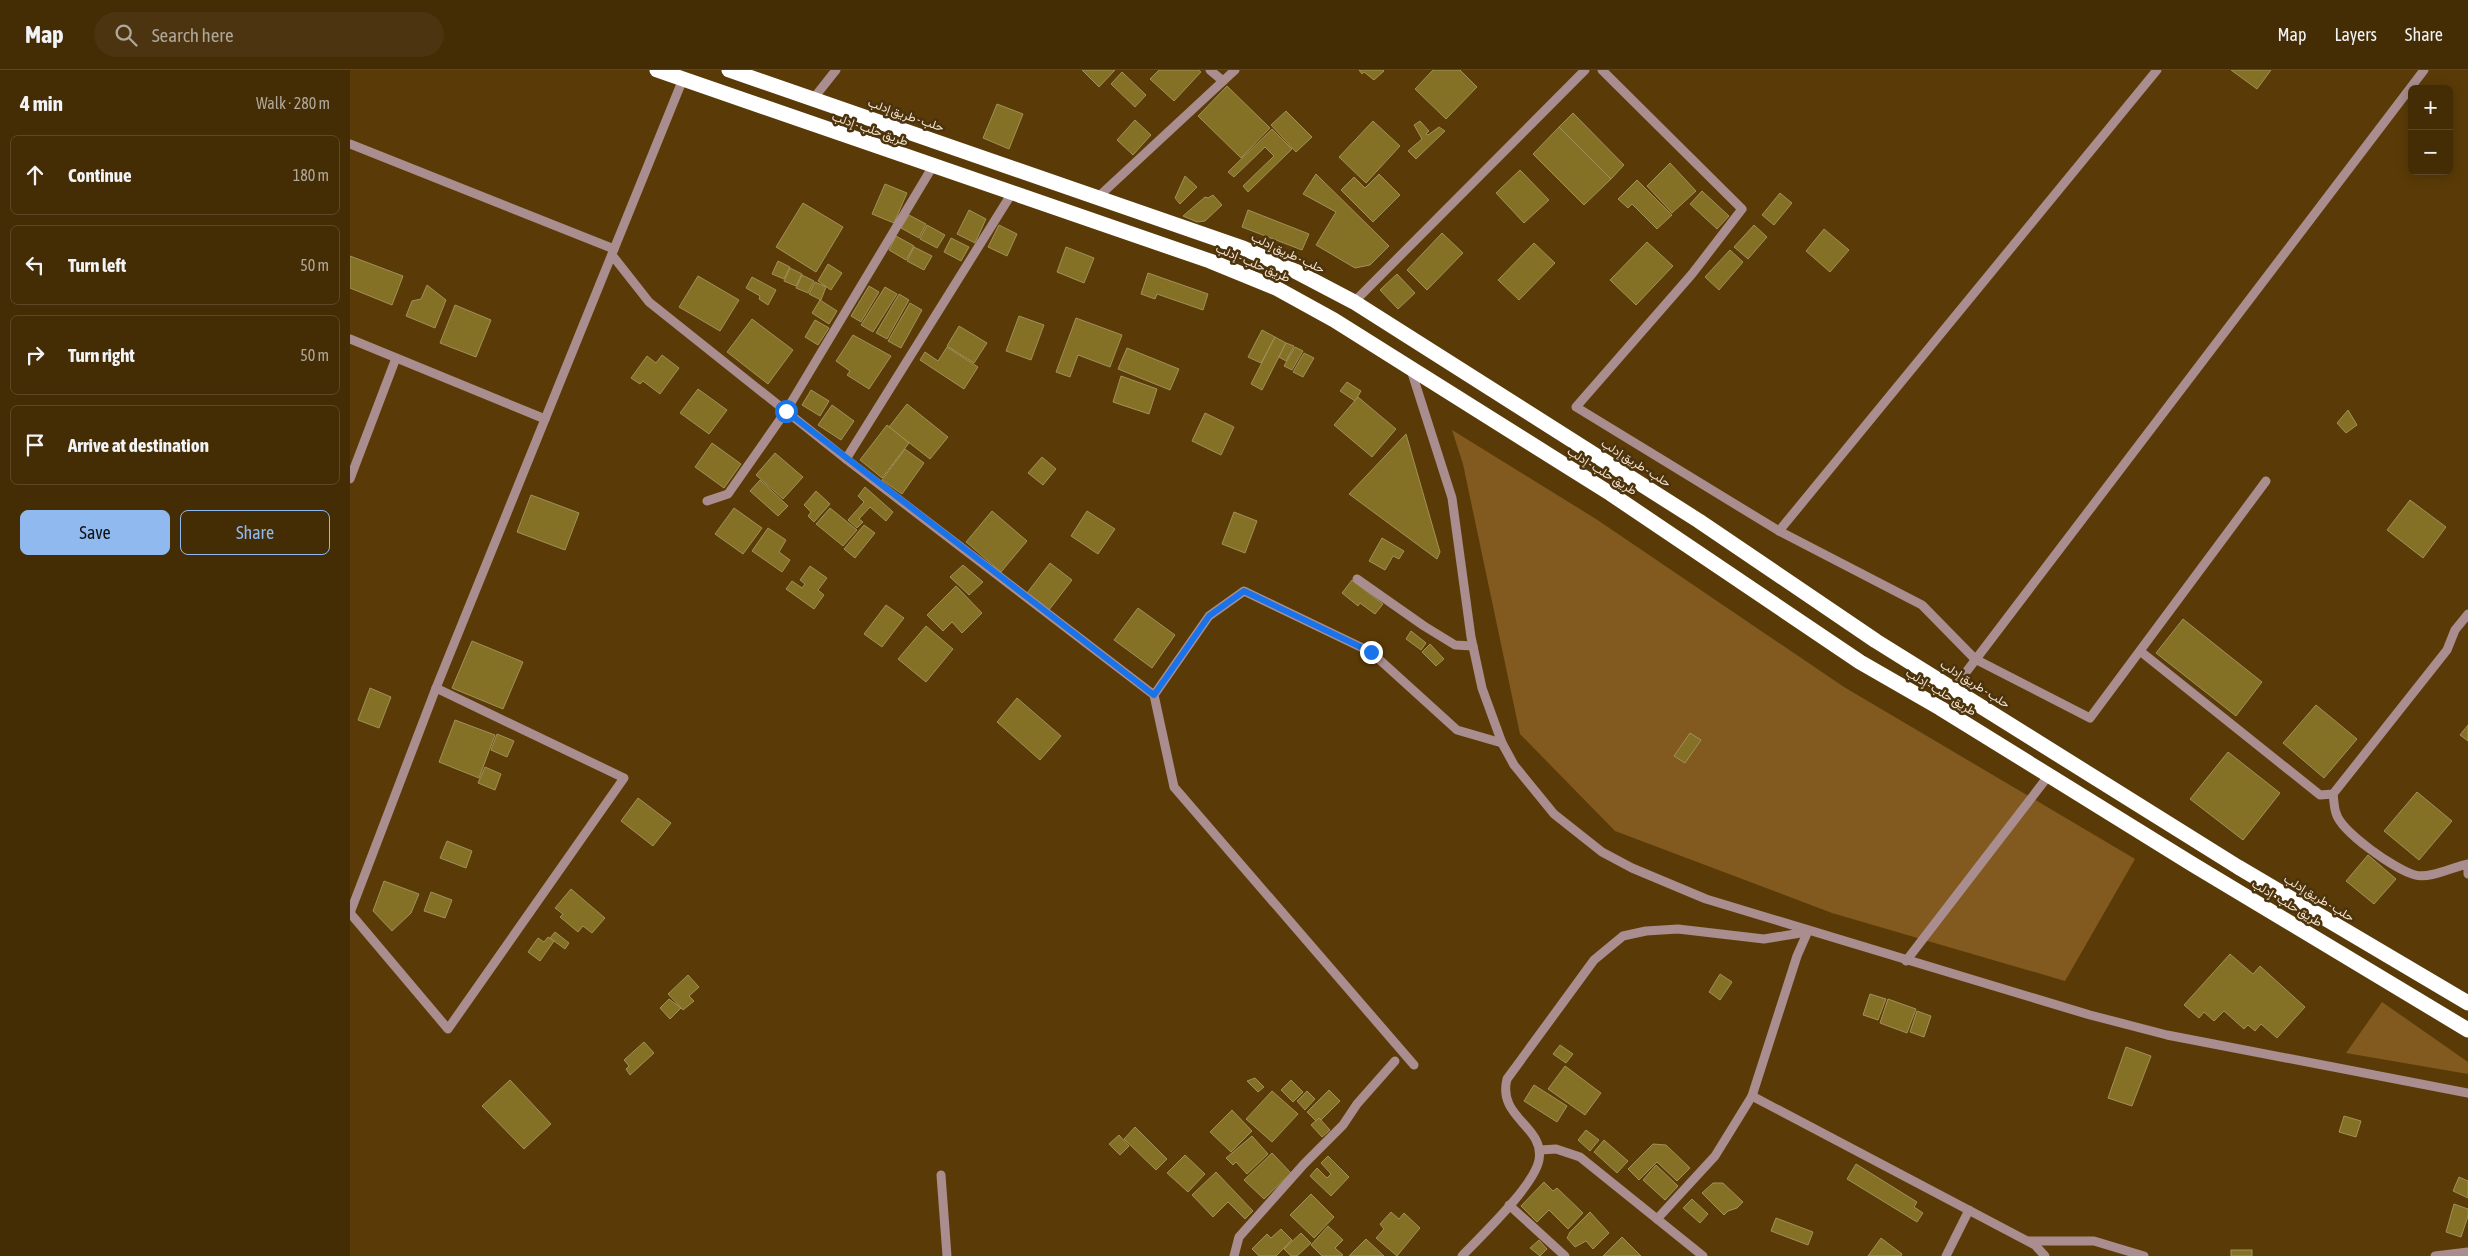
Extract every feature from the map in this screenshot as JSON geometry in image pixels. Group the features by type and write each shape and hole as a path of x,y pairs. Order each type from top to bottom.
{"highway":[{"name":"طريق حلب - إدلب","path":"657,70 1210,261 1276,288 1334,320 1411,370 1612,494 1860,662 2468,1030"},
{"name":"حلب - طريق إدلب","path":"729,70 1243,248 1295,271 1354,302 1699,522 1876,641 2238,867 2468,1003"}],"street":[{"path":"813,99 836,70"},
{"path":"1210,70 1223,81"},
{"path":"1096,198 1235,70"},
{"path":"1354,302 1585,70"},
{"path":"1602,70 1742,209 1692,274 1576,407 1778,531 1922,605 1975,659 2090,718 2266,481"},
{"path":"1778,531 2157,70"},
{"path":"1954,688 2424,70"},
{"path":"436,688 624,778 448,1029 350,913 436,688 683,79"},
{"path":"350,144 613,252 649,302 846,459 1154,695 1174,787 1414,1065"},
{"path":"707,501 728,494 786,411 933,166"},
{"path":"846,459 1012,193"},
{"path":"350,339 545,419"},
{"path":"350,479 396,358"},
{"path":"1411,370 1452,498 1473,646 1482,688 1502,743 1514,765 1554,814 1602,852 1632,868 1706,899 1906,961 2090,1015 2167,1035 2468,1094"},
{"path":"1357,579 1424,626 1455,645 1473,646"},
{"path":"1154,695 1209,616 1244,591 1371,652 1457,730 1502,743"},
{"path":"2468,614 2455,630 2447,650 2333,794 2336,815 2357,838 2384,860 2416,875 2437,873 2468,864 2468,874"},
{"path":"2140,651 2320,795 2333,794"},
{"path":"1906,961 2049,775"},
{"path":"1462,1256 1509,1205 1530,1179 1539,1162 1540,1150 1536,1139 1509,1107 1505,1098 1507,1079 1594,960 1611,944 1623,936 1646,930 1678,928 1764,939 1808,931"},
{"path":"1657,1219 1715,1156 1752,1096 1808,931"},
{"path":"1234,1256 1239,1237 1304,1164 1343,1125 1358,1104 1395,1061"},
{"path":"1752,1096 2027,1241 2045,1256"},
{"path":"1540,1150 1556,1149 1580,1157 1703,1256"},
{"path":"941,1175 947,1256"},
{"path":"1509,1205 1565,1256"},
{"path":"1946,1256 1969,1210"},
{"path":"2027,1241 2094,1241 2144,1256"},
{"path":"2435,1256 2468,1252"}],"shaded area":[{"path":"1452,430 1596,519 1844,687 2135,859 2065,981 1832,913 1615,831 1520,734 1463,464"},
{"path":"2382,1002 2468,1062 2468,1074 2346,1053"}],"building":[{"path":"1082,70 1115,70 1099,87"},
{"path":"1159,70 1199,70 1201,72 1174,101 1150,79"},
{"path":"1359,70 1384,71 1374,80 1364,72 1362,74"},
{"path":"1433,70 1460,70 1477,87 1446,119 1415,89"},
{"path":"2231,70 2271,70 2257,89"},
{"path":"1122,72 1146,95 1135,107 1111,84"},
{"path":"1227,86 1270,128 1241,158 1198,116"},
{"path":"997,104 1023,114 1009,149 983,138"},
{"path":"1286,111 1312,137 1296,152 1271,125"},
{"path":"1573,113 1624,165 1611,179 1559,127"},
{"path":"1135,120 1151,135 1133,155 1117,140"},
{"path":"1373,121 1400,146 1366,183 1339,157"},
{"path":"1420,121 1429,131 1426,134 1428,135 1439,127 1445,131 1416,159 1408,151 1422,139 1414,125"},
{"path":"1559,127 1611,179 1584,205 1533,154"},
{"path":"1272,129 1292,149 1248,192 1243,186 1274,156 1265,147 1234,177 1228,172"},
{"path":"1670,163 1696,191 1672,213 1647,186"},
{"path":"1520,170 1549,200 1524,223 1496,193"},
{"path":"1316,174 1389,246 1370,265 1355,268 1316,245 1336,212 1303,194"},
{"path":"1379,174 1400,195 1373,222 1341,190 1354,177 1365,188"},
{"path":"1185,176 1197,187 1180,204 1175,198"},
{"path":"1637,180 1672,215 1657,229 1632,204 1628,208 1618,199"},
{"path":"885,184 907,193 894,223 872,214"},
{"path":"1702,191 1729,216 1717,229 1690,204"},
{"path":"1780,193 1792,203 1774,225 1762,215"},
{"path":"1213,195 1222,205 1205,221 1197,222 1183,216 1205,197 1208,198"},
{"path":"803,203 843,227 816,272 776,247"},
{"path":"969,210 986,219 975,243 957,234"},
{"path":"1248,210 1309,234 1302,250 1242,227"},
{"path":"909,215 926,224 919,238 901,228"},
{"path":"927,225 945,235 937,248 920,239"},
{"path":"999,225 1017,234 1007,256 988,247"},
{"path":"1754,225 1767,237 1748,259 1734,247"},
{"path":"1824,229 1849,250 1830,272 1806,251"},
{"path":"1442,233 1463,253 1427,290 1407,270"},
{"path":"896,236 914,246 906,260 889,250"},
{"path":"951,238 969,247 961,261 944,252"},
{"path":"1647,242 1673,266 1636,305 1610,280"},
{"path":"1534,243 1555,263 1519,300 1498,280"},
{"path":"914,247 932,256 924,270 907,261"},
{"path":"1066,247 1094,258 1084,283 1057,272"},
{"path":"1730,250 1743,262 1719,290 1705,277"},
{"path":"350,256 403,276 392,305 350,288"},
{"path":"778,261 790,267 784,279 772,274"},
{"path":"828,264 842,273 831,290 818,281"},
{"path":"790,268 802,274 796,286 784,281"},
{"path":"1148,273 1208,294 1203,310 1157,294 1155,299 1141,294"},
{"path":"1397,274 1415,293 1398,309 1380,290"},
{"path":"802,275 814,281 808,293 796,288"},
{"path":"698,276 739,300 720,331 679,307"},
{"path":"752,277 776,290 768,305 759,299 760,296 746,288"},
{"path":"815,282 826,287 821,300 809,294"},
{"path":"427,285 446,300 435,328 406,316 412,301 421,299"},
{"path":"869,286 879,292 861,322 851,316"},
{"path":"885,287 897,294 873,332 861,325"},
{"path":"899,294 909,300 887,339 876,333"},
{"path":"820,300 837,311 829,324 812,313"},
{"path":"910,303 922,310 901,348 888,341"},
{"path":"455,305 491,320 476,357 440,343"},
{"path":"1019,316 1044,325 1031,360 1006,351"},
{"path":"1076,318 1122,335 1110,367 1078,355 1070,377 1056,372"},
{"path":"752,319 793,350 768,384 727,352"},
{"path":"815,320 829,328 818,345 805,337"},
{"path":"959,326 987,343 974,363 947,346"},
{"path":"1262,330 1275,337 1261,363 1248,357"},
{"path":"853,335 891,356 869,389 847,375 850,371 836,361"},
{"path":"1275,337 1286,343 1262,390 1251,384"},
{"path":"1286,343 1294,346 1286,361 1279,357"},
{"path":"947,347 978,367 964,389 920,360 925,352 938,361"},
{"path":"1295,347 1303,351 1292,370 1284,366"},
{"path":"1127,348 1179,369 1170,390 1118,369"},
{"path":"1304,353 1314,358 1303,377 1293,372"},
{"path":"662,355 679,368 660,394 643,381 640,384 631,378 647,356 656,363"},
{"path":"1121,376 1157,389 1149,414 1113,402"},
{"path":"1347,382 1361,391 1355,401 1340,391"},
{"path":"698,389 727,410 709,434 680,413"},
{"path":"811,390 829,401 820,416 802,405"},
{"path":"1358,397 1396,429 1372,457 1334,425"},
{"path":"907,404 948,437 930,459 889,427"},
{"path":"832,405 854,421 841,440 818,425"},
{"path":"2348,410 2357,425 2346,433 2337,423"},
{"path":"1205,413 1234,427 1221,455 1192,441"},
{"path":"887,425 909,443 882,478 860,460"},
{"path":"1406,434 1440,552 1437,559 1349,494"},
{"path":"712,443 741,464 724,488 695,467"},
{"path":"905,449 924,463 902,494 882,480"},
{"path":"775,453 803,477 783,499 756,475"},
{"path":"1042,457 1056,469 1043,485 1028,473"},
{"path":"760,480 788,506 778,516 750,491"},
{"path":"865,487 893,512 886,521 870,507 859,519 863,522 857,528 848,520 864,502 858,496"},
{"path":"816,491 830,504 814,522 808,516 811,512 804,505"},
{"path":"531,495 579,513 565,550 517,532"},
{"path":"2410,500 2446,527 2423,558 2387,530"},
{"path":"734,508 762,528 743,554 715,534"},
{"path":"830,508 857,530 843,546 816,524"},
{"path":"992,511 1027,541 1001,572 966,542"},
{"path":"1087,511 1115,529 1098,554 1071,536"},
{"path":"1234,512 1257,521 1245,553 1222,544"},
{"path":"864,525 875,533 855,558 844,549"},
{"path":"768,528 786,540 779,552 790,560 782,572 752,551"},
{"path":"1382,538 1404,551 1399,559 1393,556 1385,570 1369,561"},
{"path":"1050,563 1072,580 1049,610 1027,593"},
{"path":"963,565 983,582 969,595 950,577"},
{"path":"810,566 827,578 818,590 824,595 814,609 786,589 792,581 802,588 805,584 800,580"},
{"path":"1352,580 1383,604 1375,614 1360,603 1358,606 1342,593"},
{"path":"956,586 982,613 962,633 952,622 943,631 927,615"},
{"path":"886,605 904,618 882,647 864,634"},
{"path":"1138,608 1175,635 1152,668 1114,640"},
{"path":"2183,619 2262,682 2236,716 2156,653"},
{"path":"926,626 953,649 926,682 898,659"},
{"path":"1411,631 1426,643 1421,650 1406,639"},
{"path":"472,641 523,662 503,709 452,688"},
{"path":"1430,644 1444,659 1436,666 1422,652"},
{"path":"370,688 391,697 379,728 358,720"},
{"path":"1017,698 1061,736 1040,760 997,722"},
{"path":"2316,705 2357,739 2324,778 2283,743"},
{"path":"455,720 495,735 479,778 439,762"},
{"path":"2468,725 2468,741 2460,735"},
{"path":"1690,733 1701,740 1685,763 1674,756"},
{"path":"497,734 514,741 507,757 491,750"},
{"path":"2228,752 2280,793 2243,840 2190,799"},
{"path":"485,767 501,774 495,790 478,783"},
{"path":"2417,792 2452,821 2419,860 2384,831"},
{"path":"638,798 671,823 653,846 621,821"},
{"path":"447,841 472,851 466,868 440,858"},
{"path":"2368,855 2396,879 2374,904 2346,881"},
{"path":"384,881 419,894 411,913 392,931 373,911"},
{"path":"571,889 605,918 592,933 583,926 578,932 560,917 563,914 555,908"},
{"path":"431,892 452,900 445,918 424,911"},
{"path":"555,932 569,943 565,949 550,938"},
{"path":"548,937 554,941 540,961 528,952 538,938 544,942"},
{"path":"2230,954 2253,974 2260,966 2305,1007 2277,1038 2261,1024 2255,1031 2248,1025 2244,1029 2224,1011 2214,1021 2204,1012 2199,1018 2184,1005"},
{"path":"1720,974 1732,982 1720,1000 1709,992"},
{"path":"688,975 699,987 689,996 694,1001 683,1010 668,994"},
{"path":"1870,994 1886,999 1878,1020 1863,1015"},
{"path":"669,999 681,1008 670,1019 660,1008"},
{"path":"1888,999 1916,1009 1907,1033 1880,1023"},
{"path":"1917,1011 1931,1016 1924,1037 1910,1032"},
{"path":"644,1042 654,1053 630,1075 626,1069 629,1066 624,1060"},
{"path":"1560,1045 1573,1054 1566,1063 1553,1054"},
{"path":"2126,1047 2151,1056 2132,1106 2108,1098"},
{"path":"1565,1066 1601,1093 1585,1115 1548,1089"},
{"path":"1255,1078 1264,1087 1258,1092 1247,1081"},
{"path":"510,1080 551,1124 524,1149 482,1106"},
{"path":"1291,1080 1303,1092 1293,1102 1281,1090"},
{"path":"1534,1085 1567,1106 1557,1122 1524,1101"},
{"path":"1329,1090 1340,1101 1321,1120 1319,1118 1316,1121 1307,1112"},
{"path":"1272,1091 1298,1114 1272,1142 1246,1119"},
{"path":"1307,1091 1315,1099 1305,1110 1297,1101"},
{"path":"1232,1110 1252,1131 1231,1152 1210,1132"},
{"path":"2344,1116 2361,1121 2356,1137 2339,1132"},
{"path":"1319,1118 1330,1130 1322,1137 1311,1125"},
{"path":"1135,1127 1167,1159 1156,1170 1124,1139"},
{"path":"1586,1130 1599,1140 1590,1151 1578,1140"},
{"path":"1119,1135 1129,1146 1120,1155 1109,1144"},
{"path":"1252,1136 1268,1154 1247,1174 1236,1162 1233,1165 1226,1158"},
{"path":"1604,1140 1628,1161 1617,1173 1594,1152"},
{"path":"1653,1144 1666,1145 1690,1168 1677,1181 1657,1162 1639,1180 1628,1169"},
{"path":"1272,1153 1291,1173 1264,1199 1244,1180"},
{"path":"1185,1155 1205,1174 1188,1192 1167,1173"},
{"path":"1328,1156 1349,1177 1331,1196 1310,1176 1317,1168 1327,1178 1331,1174 1321,1163"},
{"path":"1856,1164 1917,1202 1914,1207 1923,1213 1917,1222 1847,1179"},
{"path":"1656,1165 1678,1186 1665,1200 1643,1180"},
{"path":"1216,1172 1253,1211 1245,1219 1228,1202 1213,1217 1192,1195"},
{"path":"2459,1177 2468,1181 2468,1198 2453,1191"},
{"path":"1544,1182 1553,1191 1557,1188 1583,1213 1568,1229 1549,1210 1537,1222 1521,1206"},
{"path":"1713,1183 1723,1183 1743,1202 1737,1208 1728,1211 1724,1215 1702,1193"},
{"path":"1311,1194 1334,1217 1314,1238 1290,1215"},
{"path":"1692,1199 1708,1214 1700,1223 1683,1208"},
{"path":"2454,1204 2468,1209 2468,1216 2461,1237 2446,1232"},
{"path":"1391,1212 1399,1219 1404,1213 1420,1228 1397,1256 1376,1238 1384,1229 1380,1224"},
{"path":"1590,1212 1609,1233 1593,1249 1586,1241 1575,1247 1567,1238 1570,1232"},
{"path":"1776,1218 1813,1232 1808,1245 1771,1231"},
{"path":"1328,1226 1343,1240 1335,1248 1343,1255 1341,1256 1322,1256 1311,1245"},
{"path":"1281,1229 1292,1240 1276,1256 1259,1256 1252,1249 1267,1234 1271,1238"},
{"path":"1301,1233 1311,1243 1297,1256 1291,1256 1284,1249"},
{"path":"1622,1237 1641,1256 1603,1256"},
{"path":"1881,1238 1902,1254 1901,1256 1868,1256"},
{"path":"1366,1239 1384,1256 1349,1256"},
{"path":"1539,1240 1547,1249 1540,1256 1530,1248"},
{"path":"2231,1250 2252,1250 2252,1256 2231,1256"}],"route":[{"path":"786,411 1154,695 1209,616 1244,591 1371,652"}]}
